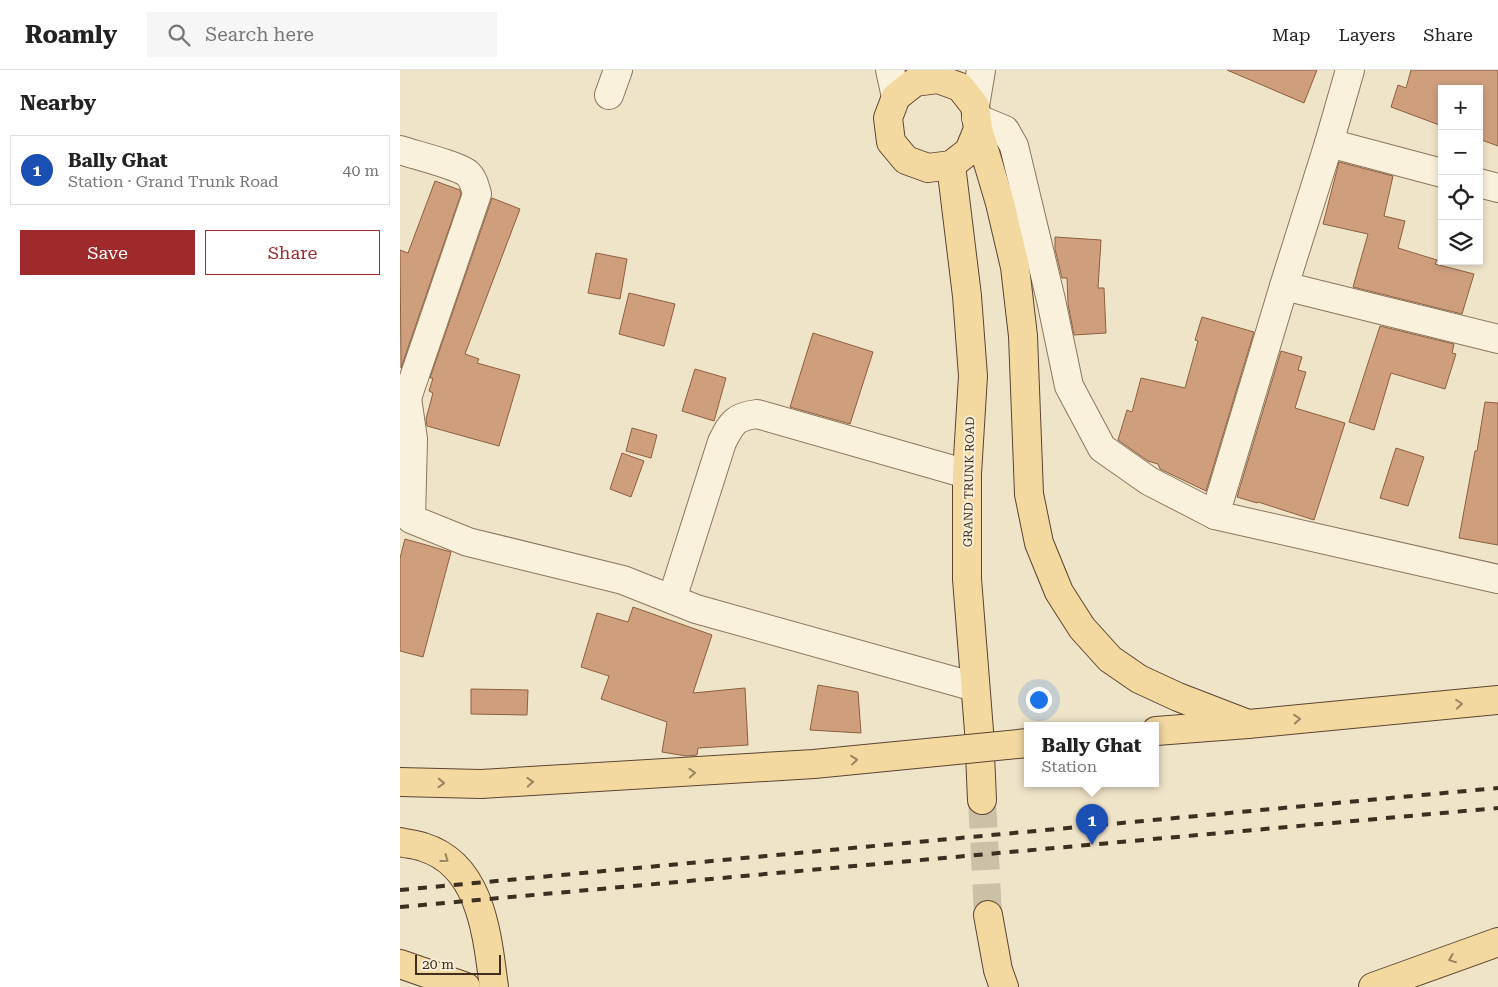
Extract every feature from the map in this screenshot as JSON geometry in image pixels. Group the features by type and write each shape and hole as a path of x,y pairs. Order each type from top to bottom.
{"main road":[{"path":"969,102 969,151 951,165 928,168 906,160 891,142 888,118 909,83 938,79 969,102 1000,203 1015,267 1023,336 1029,494 1039,543 1059,592 1082,628 1110,659 1117,664 1139,679 1178,697 1248,724"},
{"name":"GRAND TRUNK ROAD","path":"951,165 967,296 973,376 967,474 968,579 982,800"},
{"path":"1159,731 1498,700"},
{"path":"400,782 481,784 814,764 1024,743"},
{"path":"400,842 424,847 439,854 457,868 469,883 486,932 494,987"},
{"path":"988,915 998,970 1004,987"},
{"path":"1373,987 1498,942"},
{"path":"400,964 465,987"}],"street":[{"path":"890,70 909,83"},
{"path":"981,70 969,102 1005,130 1014,146 1051,300 1069,386 1102,448 1148,481 1215,515 1498,580"},
{"path":"1215,515 1350,70"},
{"path":"1329,144 1438,172"},
{"path":"400,150 467,174 474,182 477,194 403,395 413,439 406,517 468,542 623,580 696,609 975,687"},
{"path":"1483,184 1498,188"},
{"path":"1284,286 1498,339"},
{"path":"672,599 722,442 731,425 741,416 757,414 967,474"}],"building":[{"path":"1227,70 1317,70 1304,103"},
{"path":"1411,70 1498,70 1498,146 1483,140 1483,85 1438,85 1438,125 1391,107 1398,85 1406,88"},
{"path":"1339,162 1393,176 1384,216 1405,221 1398,248 1437,260 1435,264 1474,274 1462,314 1353,287 1368,234 1323,224"},
{"path":"435,181 460,190 461,194 401,368 400,250 408,253"},
{"path":"492,198 520,209 465,354 479,359 477,363 520,375 499,446 427,426 426,419 433,393 429,391 433,378 430,378"},
{"path":"1055,237 1101,240 1098,288 1104,288 1106,333 1074,335 1068,304 1067,278 1062,278 1055,249"},
{"path":"596,253 627,259 620,299 588,293"},
{"path":"629,293 675,304 664,346 619,334"},
{"path":"1202,317 1254,332 1206,491 1160,469 1158,464 1148,461 1118,440 1127,410 1132,412 1141,378 1185,388 1198,341 1195,340"},
{"path":"1380,326 1454,344 1452,353 1456,354 1445,389 1391,373 1374,430 1349,422"},
{"path":"813,333 873,352 850,424 790,407"},
{"path":"1281,351 1302,357 1298,370 1306,372 1295,408 1345,423 1314,520 1237,497"},
{"path":"695,369 726,378 714,421 682,411"},
{"path":"1485,402 1498,403 1498,545 1459,538"},
{"path":"632,428 657,435 651,458 626,451"},
{"path":"1396,448 1424,457 1408,506 1380,498"},
{"path":"622,453 644,461 631,497 610,489"},
{"path":"405,539 451,552 423,657 400,651 400,558"},
{"path":"633,607 712,635 693,693 745,688 748,745 698,748 697,755 686,756 662,752 667,722 601,699 609,676 581,667 597,613 628,622"},
{"path":"818,685 858,692 861,733 810,730"},
{"path":"471,689 528,690 527,715 471,714"}],"tunnel":[{"path":"982,800 988,915"}],"railway":[{"path":"400,890 1498,788"},
{"path":"400,907 1498,808"}],"place":[{"name":"Bally Ghat","path":"1092,845"}]}
